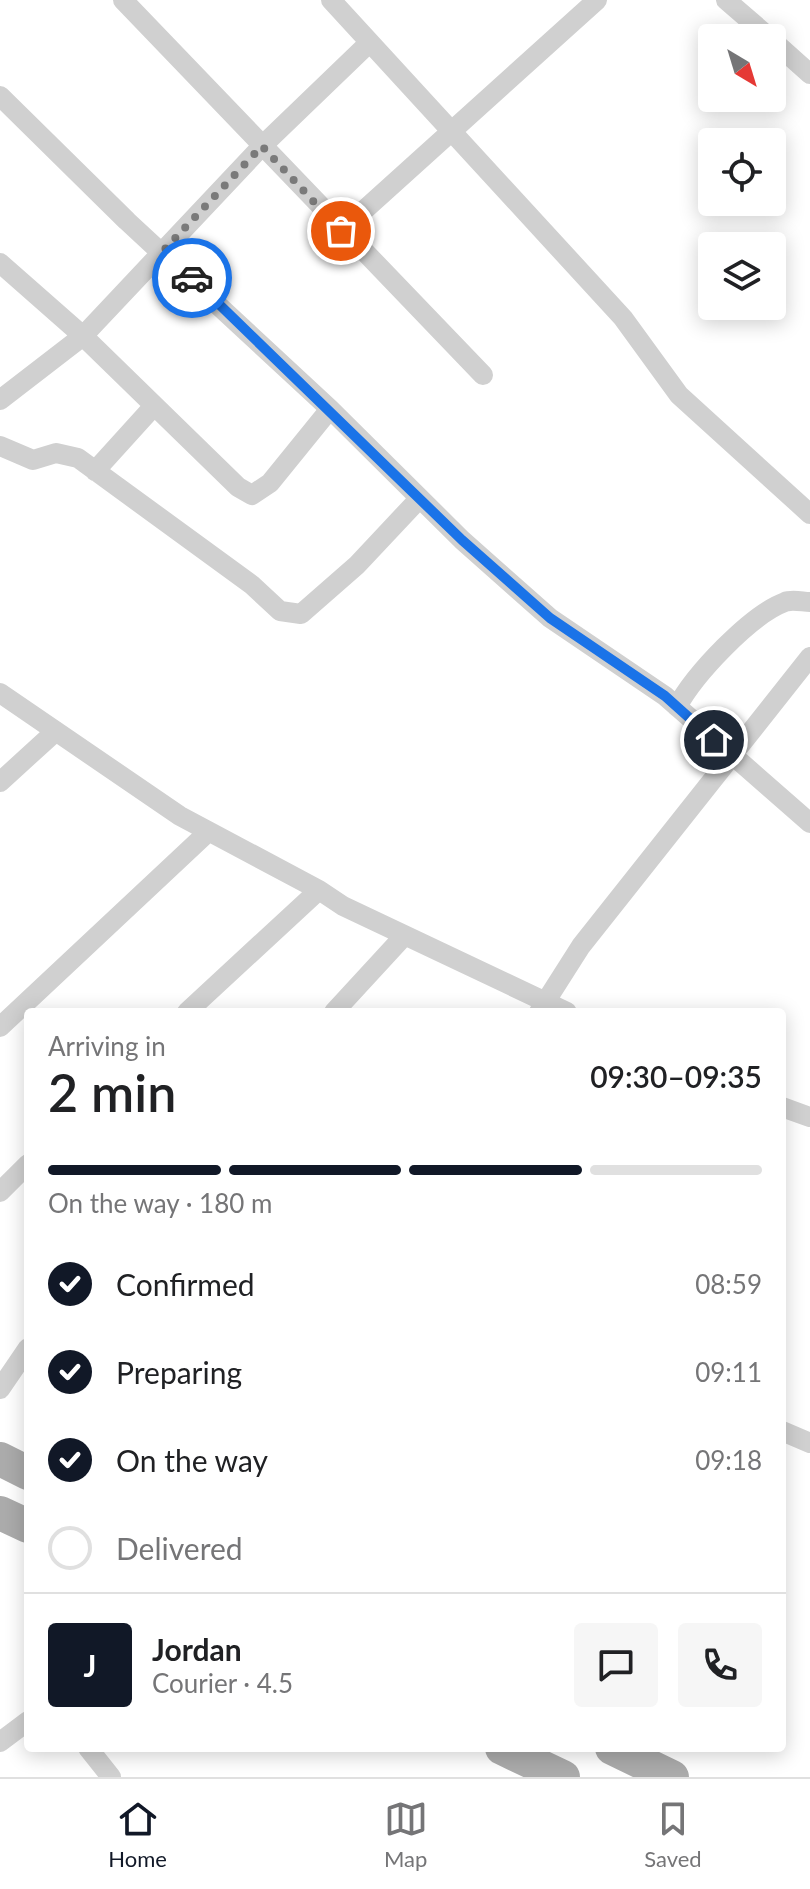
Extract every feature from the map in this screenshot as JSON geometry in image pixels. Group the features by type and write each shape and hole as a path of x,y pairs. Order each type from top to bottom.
{"main road":[{"path":"0,1459 24,1471"},
{"path":"0,1513 24,1524"},
{"path":"510,1752 563,1777"},
{"path":"620,1752 672,1777"}],"street":[{"path":"123,0 341,231 483,375"},
{"path":"331,0 623,318 679,395 810,514"},
{"path":"341,231 597,0"},
{"path":"726,0 754,24"},
{"path":"0,400 83,336 262,146 369,43"},
{"path":"786,52 810,74"},
{"path":"0,96 127,221 163,251 330,409 418,500 550,618 591,643 677,707 810,823"},
{"path":"0,263 83,336 238,487 252,495 270,483 330,409"},
{"path":"95,471 153,407"},
{"path":"0,446 33,460 56,453 78,458 252,585 280,611 301,614 357,565 418,500"},
{"path":"677,707 687,688 761,617 786,601 810,602"},
{"path":"0,693 207,833 543,1007 581,946 810,657"},
{"path":"0,782 56,731"},
{"path":"0,1027 207,833"},
{"path":"191,1008 319,890"},
{"path":"338,1008 404,936"},
{"path":"786,1108 810,1117"},
{"path":"0,1192 24,1168"},
{"path":"0,1389 24,1354"},
{"path":"786,1433 810,1443"},
{"path":"0,1742 24,1724"},
{"path":"91,1752 111,1777"}],"way so far":[{"path":"192,278 163,251 262,146 341,231"}],"route":[{"path":"192,278 330,409 418,500 550,618 665,696 714,740"}]}
